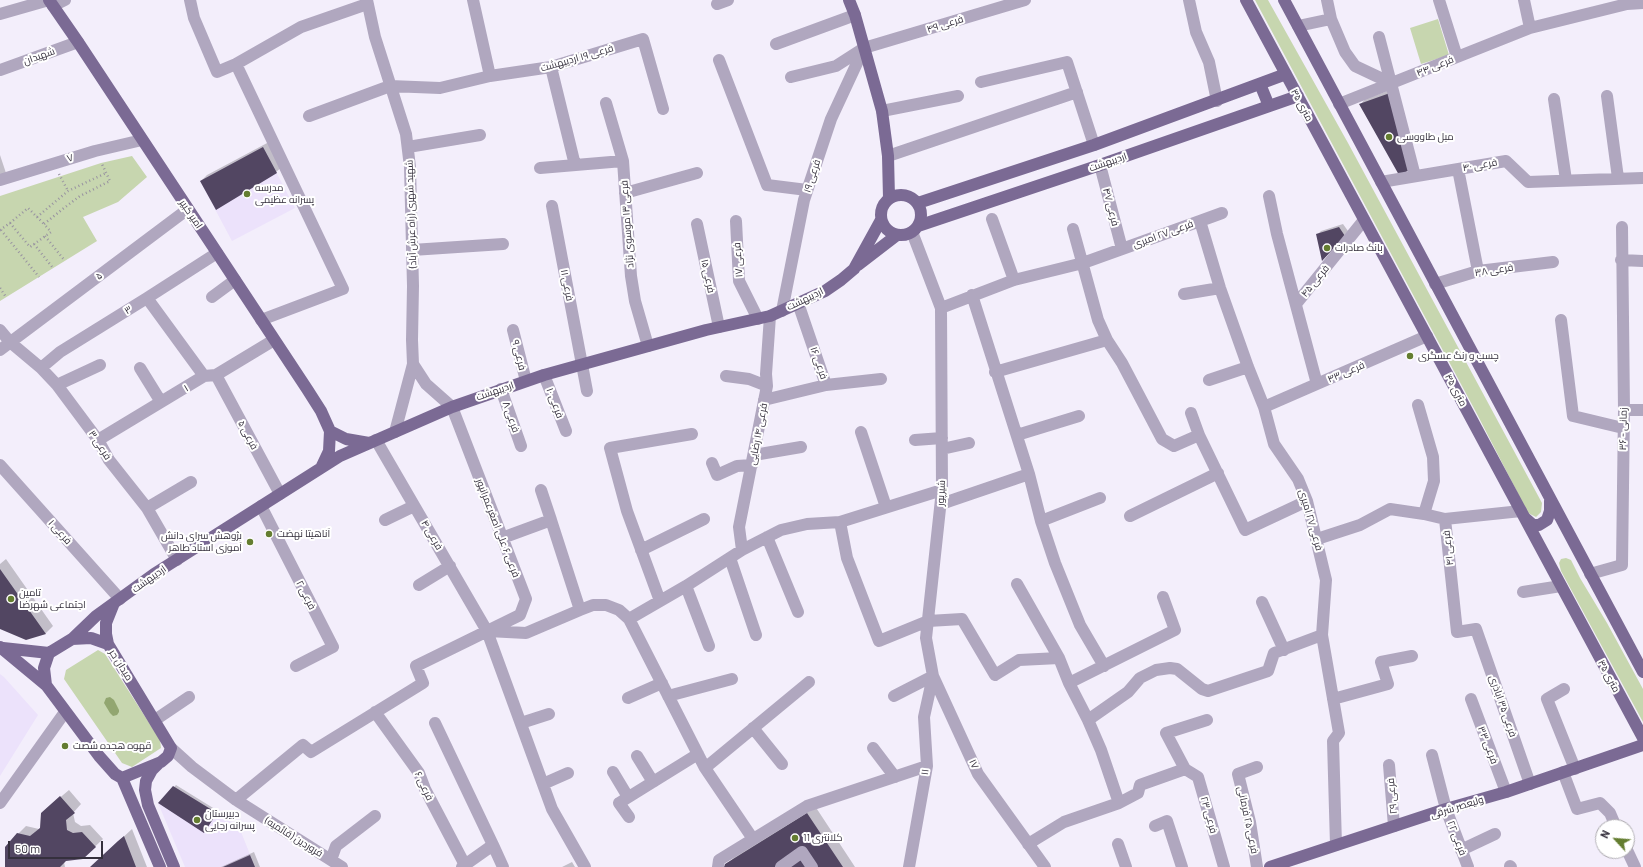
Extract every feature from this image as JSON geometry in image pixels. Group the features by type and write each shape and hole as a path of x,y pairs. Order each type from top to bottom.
{"main road":[{"name":"اردیبهشت","path":"72,638 96,616 177,560 340,456 452,407 544,374 719,327 770,316 825,291 841,280 854,269 881,220 881,211 889,198 888,156 882,112 855,15 849,0"},
{"name":"۴۵ متری","path":"1246,0 1643,738"},
{"path":"1284,0 1643,672"},
{"name":"امیر کبیر","path":"50,2 78,42 321,411 330,431"},
{"name":"اردیبهشت","path":"918,203 1094,145 1217,101 1286,74"},
{"path":"1260,84 1269,106"},
{"name":"اردیبهشت","path":"897,235 905,235 915,229 1298,96"},
{"path":"889,198 896,195 904,195 912,198 918,203 921,219 915,229"},
{"path":"854,269 897,235 884,227 881,220"},
{"path":"320,468 330,451 330,431 346,439 372,442"},
{"path":"1523,514 1533,525 1539,525 1547,520 1550,511 1550,500"},
{"path":"108,644 106,623 117,601"},
{"path":"46,686 44,668 49,653 72,638"},
{"name":"میدان حر","path":"72,638 92,638 108,644 171,748"},
{"path":"1,647 49,653"},
{"path":"1,647 46,686 115,774 122,778 160,867"},
{"name":"ولیعصر شرقی","path":"1270,867 1446,809 1506,792 1643,745"},
{"path":"171,748 168,756 152,770 146,781 145,790 148,805 174,867"},
{"path":"122,778 161,762"}],"street":[{"path":"0,14 50,2 65,0"},
{"path":"190,0 194,18 217,72 236,64 301,27 367,2"},
{"path":"473,0 490,76"},
{"name":"فرعی ۴۹","path":"791,77 836,66 864,48 1025,0"},
{"path":"1189,0 1196,32 1209,62 1217,101"},
{"path":"1327,0 1331,19 1345,52 1355,66 1391,83"},
{"path":"1439,0 1457,57"},
{"path":"1524,0 1530,28"},
{"name":"شهید شهری (راه عرش آباد)","path":"367,2 390,86 406,134 410,167 413,364 394,432"},
{"name":"فرعی ۴۴","path":"1339,104 1530,28 1627,2 1643,4"},
{"path":"776,44 855,15"},
{"path":"1298,26 1331,19"},
{"path":"1379,37 1415,176"},
{"name":"فرعی ۱۹ اردیبهشت","path":"390,86 440,88 490,76 551,67 643,39 663,110"},
{"name":"شهیدان","path":"0,70 78,42"},
{"name":"فرعی ۱۹","path":"782,311 804,200 831,119 864,48"},
{"path":"719,60 767,185 808,190"},
{"path":"981,82 1067,62 1094,145"},
{"path":"236,64 343,289 261,320"},
{"path":"551,67 576,165"},
{"path":"309,116 390,86"},
{"path":"888,156 1077,92"},
{"path":"882,112 958,96"},
{"path":"1607,96 1618,178"},
{"path":"1554,99 1566,180"},
{"name":"فرعی ۱‍۳ موسوی نژاد","path":"606,103 623,161 631,276 635,301 648,346"},
{"path":"408,147 480,135"},
{"name":"۷","path":"0,180 95,151 142,140"},
{"path":"540,168 623,161"},
{"name":"فرعی ۴۰","path":"1381,182 1506,161 1528,182 1643,178"},
{"name":"فرعی ۴۷","path":"1100,165 1122,249"},
{"path":"1458,169 1478,271"},
{"path":"625,193 697,173"},
{"path":"1269,196 1277,234 1317,384"},
{"name":"فرعی ۱۱","path":"552,206 587,391"},
{"name":"۵","path":"0,350 188,209"},
{"path":"1200,221 1222,213"},
{"path":"992,219 1014,280"},
{"name":"فرعی ۴۵","path":"1296,304 1364,220"},
{"name":"فرعی ۲۷ امیری","path":"941,308 1014,280 1083,263 1200,221 1220,288 1264,407 1274,444 1298,479 1307,501 1326,580 1322,635 1339,733 1333,741 1336,845"},
{"name":"فرعی ۱۷","path":"736,222 739,281 758,319"},
{"name":"فرعی ۱۵","path":"697,224 719,327"},
{"name":"۳۶ - زمانی","path":"1590,574 1622,565 1624,410 1621,260 1622,227"},
{"path":"915,229 941,308"},
{"path":"1073,229 1098,320 1107,340 1122,363 1162,439 1174,446 1198,435"},
{"path":"412,250 503,244"},
{"name":"۳","path":"40,368 60,352 217,253"},
{"path":"1621,260 1643,261"},
{"name":"فرعی ۳۸","path":"1435,284 1478,271 1553,262"},
{"path":"212,297 235,280"},
{"path":"1184,294 1220,288"},
{"path":"972,295 1029,474 1041,521 1080,625 1104,666"},
{"name":"فرعی ۵","path":"147,298 210,376 280,494"},
{"name":"فرعی ۱۶","path":"764,400 826,385 798,303"},
{"name":"شیرپور","path":"933,676 926,638 942,490 941,308"},
{"name":"فرعی ۱۴ رضایی","path":"742,550 739,527 767,386 766,374 770,316"},
{"path":"1561,320 1573,416 1624,428"},
{"name":"فرعی ۳","path":"0,330 10,342 57,385 98,440 109,460 147,508 177,560"},
{"name":"فرعی ۹","path":"513,330 526,381"},
{"name":"فرعی ۴۳","path":"1264,407 1427,336"},
{"name":"۱","path":"98,440 161,402 274,340"},
{"path":"996,372 1107,340"},
{"path":"413,364 426,384 452,407"},
{"path":"57,385 100,365"},
{"path":"1209,380 1248,367"},
{"path":"140,368 161,402"},
{"name":"فرعی ۱۰","path":"544,374 566,431"},
{"path":"726,376 749,379 767,386"},
{"path":"826,385 881,379"},
{"name":"فرعی ۸","path":"501,389 522,446"},
{"path":"1418,405 1433,457 1434,480 1424,514"},
{"name":"فرعی ۶ علی اصغرعمرانپور","path":"376,712 423,683 416,666 520,615 526,600 452,407"},
{"path":"1624,410 1643,410"},
{"path":"1191,413 1198,435 1218,472 1245,530 1307,501"},
{"path":"1017,435 1079,416"},
{"path":"860,432 886,507"},
{"path":"660,601 627,511 610,448 692,434"},
{"path":"915,440 942,444 969,443"},
{"name":"فرعی ۴","path":"372,442 414,506 487,631 552,808 585,867"},
{"path":"712,463 717,475 753,460 801,447"},
{"name":"فرعی ۱","path":"0,465 117,601"},
{"path":"1130,516 1218,472"},
{"path":"941,504 1029,474"},
{"path":"147,508 191,482"},
{"path":"541,490 580,610"},
{"path":"629,619 686,586 742,550 781,530 807,524 840,522 942,490"},
{"path":"1041,521 1100,498"},
{"name":"فرعی ۲","path":"261,506 333,647 296,666"},
{"path":"385,520 414,506"},
{"path":"1317,539 1360,525 1390,509 1445,519"},
{"name":"فرعی ۴۱","path":"1476,629 1457,632 1445,519 1523,514"},
{"path":"641,550 704,519"},
{"path":"502,538 551,520"},
{"path":"840,522 847,558 879,641 928,621 962,619 995,675 1018,660 1059,658"},
{"path":"766,537 798,612"},
{"path":"730,558 756,635"},
{"path":"419,584 450,566"},
{"path":"1017,584 1059,658 1069,683 1088,720 1101,750 1119,803"},
{"path":"686,586 709,646"},
{"path":"1523,592 1561,586"},
{"path":"1069,683 1175,630 1163,597"},
{"path":"1262,602 1284,650"},
{"path":"487,631 526,634 593,605 606,605 619,610 629,619 705,768 753,839"},
{"name":"فرعی ۳۵ اباذری","path":"1476,629 1530,784"},
{"path":"1088,720 1128,692 1140,678 1156,670 1170,668 1177,669 1202,689 1208,691 1268,671 1274,653 1322,635"},
{"path":"1333,699 1388,684 1381,662 1412,656"},
{"path":"894,696 933,676"},
{"name":"۱۱","path":"909,867 927,766 924,717 933,676"},
{"name":"۱۷","path":"933,676 978,774 1045,867"},
{"path":"668,696 732,679"},
{"path":"705,768 809,682"},
{"path":"628,698 662,684"},
{"path":"1564,689 1547,699 1569,770 1577,809 1600,803 1610,813 1613,819"},
{"path":"154,720 189,697"},
{"name":"فرعی ۳۳","path":"1471,699 1506,792"},
{"path":"0,803 65,712"},
{"path":"236,800 303,745 311,752 376,712"},
{"name":"فرعی ۶","path":"376,712 419,773 424,789 464,866"},
{"path":"521,723 549,714"},
{"path":"1028,844 1064,822 1119,803 1138,793 1140,785 1185,769 1166,732 1207,720"},
{"path":"435,723 503,867"},
{"path":"753,728 782,764"},
{"name":"فروردین (قائمیه)","path":"171,748 192,767 236,800 342,867"},
{"path":"873,748 895,777"},
{"path":"629,817 619,803 698,754"},
{"name":"فرعی ۲۲","path":"1432,755 1446,809 1468,867"},
{"path":"637,756 653,782"},
{"name":"فرعی ۲۹","path":"1389,765 1394,826"},
{"path":"718,867 719,860 807,806 927,766"},
{"name":"فرعی ۲۵ فرمانی","path":"1257,767 1238,774 1250,822 1257,867"},
{"name":"فرعی ۲۳","path":"1185,769 1198,777 1224,867"},
{"path":"613,772 628,797"},
{"path":"543,784 568,773"},
{"path":"331,860 336,846 375,816"},
{"path":"1155,826 1167,821 1182,867"},
{"path":"1461,850 1495,834"},
{"path":"1118,844 1126,867"},
{"path":"464,866 493,845"},
{"path":"781,867 802,852 812,867"}],"path":[{"path":"44,224 80,196 110,181 95,151"},
{"path":"55,163 68,191"},
{"path":"37,217 68,191 106,173"},
{"path":"10,223 30,247 51,232 28,208 0,230 39,277"},
{"path":"45,236 65,260"},
{"path":"34,244 53,268"},
{"path":"0,288 6,297"}],"shaded area":[{"path":"1255,0 1268,0 1348,143 1542,503 1541,512 1536,517 1528,513 1477,414"},
{"path":"1438,19 1449,55 1421,64 1410,28"},
{"name":"مدرسه پسرانه عظیمی","path":"263,147 295,208 232,241 200,181"},
{"path":"132,156 147,177 118,202 83,217 97,241 0,301 0,196 101,163"},
{"path":"1566,558 1571,560 1643,689 1643,722 1561,571 1559,563 1561,559"},
{"path":"98,650 105,654 160,740 161,748 132,767 122,763 64,679 66,670"},
{"path":"0,674 38,715 0,776"},
{"path":"110,697 114,700 119,710 117,715 113,716 104,703 106,698"},
{"name":"دبیرستان پسرانه رجایی","path":"173,786 239,827 255,867 185,867 158,803"}],"building":[{"name":"مبل طاووسی","path":"1390,93 1410,170 1399,175 1359,104"},
{"path":"263,147 277,173 216,210 200,181"},
{"name":"بانک صادرات","path":"1339,227 1345,236 1322,261 1316,234"},
{"name":"تامین اجتماعی شهرضا","path":"0,569 46,634 26,640 0,629"},
{"path":"173,786 217,813 204,833 158,803"},
{"path":"60,796 75,813 66,820 67,830 73,833 82,832 96,847 83,859 66,861 60,867 5,867 5,847 17,833 30,836 40,828 41,813"},
{"name":"کلانتری 11","path":"807,813 843,867 724,867 725,864"},
{"path":"124,836 136,867 90,867 118,841"},
{"path":"250,855 255,867 223,867"}],"place":[{"name":"مبل طاووسی","path":"1389,137"},
{"name":"مدرسه پسرانه عظیمی","path":"247,194"},
{"name":"بانک صادرات","path":"1327,248"},
{"name":"چسب و رنگ عسگری","path":"1410,356"},
{"name":"آناهیتا نهضت","path":"269,534"},
{"name":"پژوهش سرای دانش آموزی استاد طاهر","path":"250,542"},
{"name":"تامین اجتماعی شهرضا","path":"11,599"},
{"name":"قهوه هجده شصت","path":"65,746"},
{"name":"دبیرستان پسرانه رجایی","path":"197,820"},
{"name":"کلانتری 11","path":"795,838"}]}
